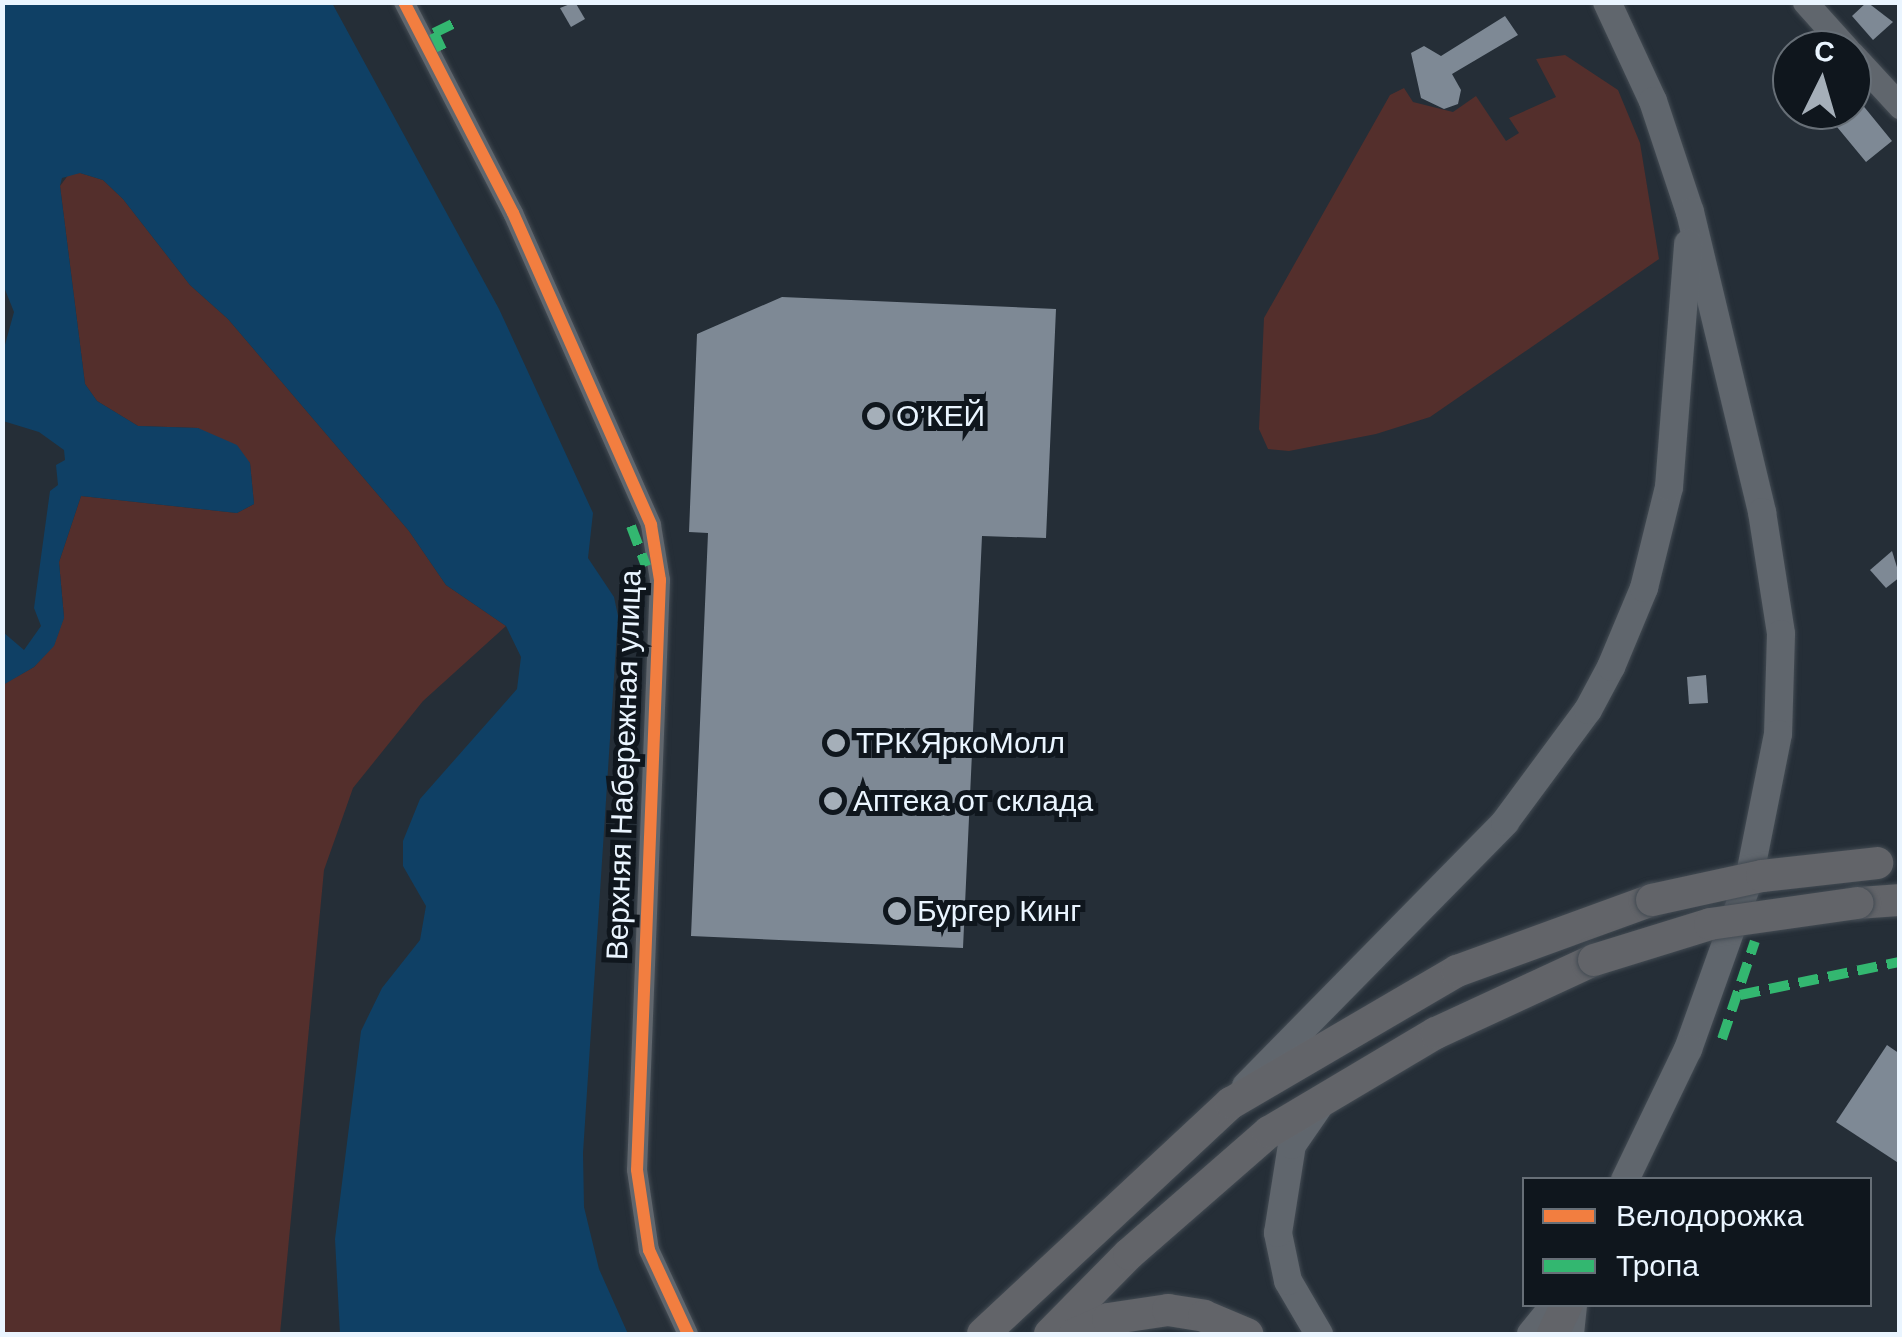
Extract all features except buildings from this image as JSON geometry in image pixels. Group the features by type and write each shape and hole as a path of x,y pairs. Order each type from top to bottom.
{"main road":[{"path":"1607,2 1654,101 1690,212 1776,584 1778,734 1761,830 1726,955 1626,1177"},
{"path":"984,1334 1231,1103 1504,822 1612,667 1644,588 1670,487 1690,212"},
{"path":"1231,1103 1456,971 1652,900 1762,876 1888,862"},
{"path":"1050,1334 1269,1132 1436,1032 1594,960 1710,924 1900,900"},
{"path":"1319,1334 1284,1267 1278,1203 1292,1145 1331,1094"},
{"path":"1531,1334 1554,1307"},
{"path":"1553,1334 1566,1307"},
{"path":"1075,1334 1108,1319 1168,1310 1204,1316 1246,1334"}],"street":[{"name":"Верхняя Набережная улица","path":"404,2 513,212 651,525 660,580 637,1170 649,1250 688,1334"},
{"path":"1806,2 1831,30"},
{"path":"1872,76 1900,106"},
{"path":"1574,1334 1577,1307"}],"shaded area":[{"path":"1565,55 1618,90 1640,143 1659,259 1430,417 1376,434 1289,451 1268,449 1259,429 1264,318 1390,95 1404,88 1413,102 1453,112 1476,96 1506,141 1519,133 1509,118 1556,97 1536,59"},
{"path":"69,174 103,180 123,199 190,285 228,319 409,531 446,585 506,626 423,701 353,788 324,870 280,1334 3,1334 2,685 34,667 54,645 64,617 59,562 81,496 237,513 254,504 250,463 198,428 138,426 97,401 85,384 60,186"}],"water":[{"path":"3,2 332,3 499,309 593,513 588,558 614,597 618,616 583,1153 584,1207 599,1269 628,1334 340,1334 335,1239 361,1031 382,988 420,940 426,906 403,866 403,841 420,799 517,689 521,657 506,626 446,585 409,531 228,319 190,285 123,199 103,180 80,173 62,178 60,186 85,384 97,401 138,426 198,428 237,445 250,463 254,504 237,513 81,496 59,562 64,618 54,646 34,667 3,685 3,632 24,650 41,626 34,608 50,491 58,485 56,465 65,460 64,450 39,432 3,421 3,352 14,312 2,282"}],"marked path":[{"path":"442,50 434,33 459,21"},
{"path":"631,526 646,566"},
{"path":"1722,1039 1755,941"},
{"path":"1740,995 1900,962"}],"cycle path":[{"path":"404,2 513,213 651,525 660,580 637,1170 649,1250 688,1334"}],"place":[{"name":"О’КЕЙ","path":"876,416"},
{"name":"ТРК ЯркоМолл","path":"836,743"},
{"name":"Аптека от склада","path":"833,801"},
{"name":"Бургер Кинг","path":"897,911"}]}
